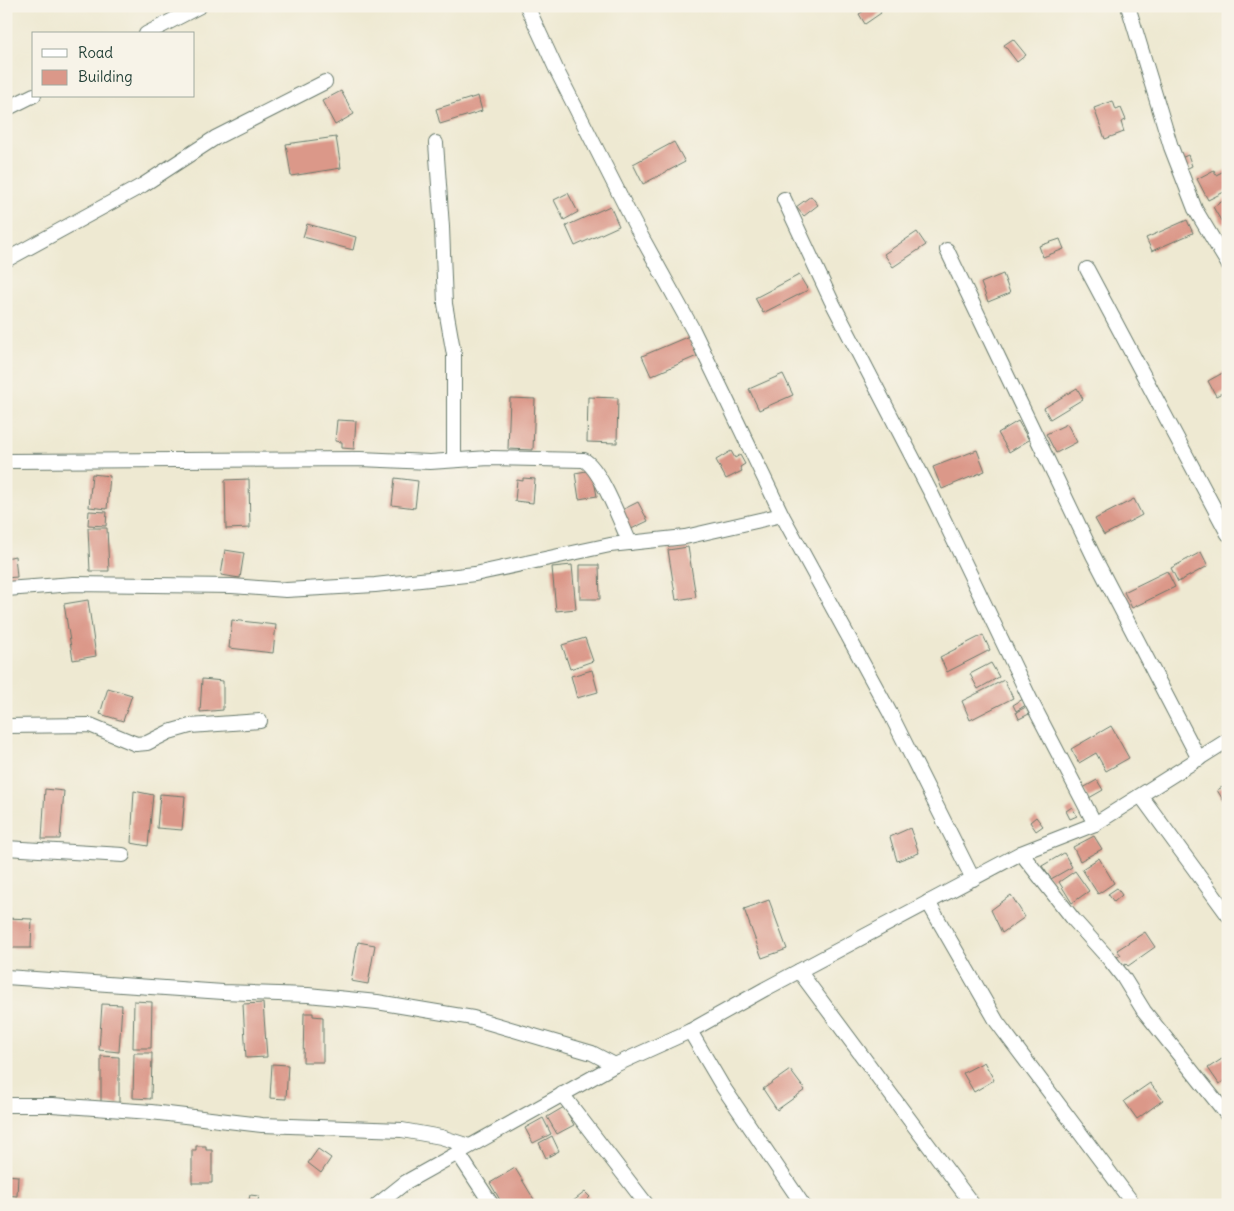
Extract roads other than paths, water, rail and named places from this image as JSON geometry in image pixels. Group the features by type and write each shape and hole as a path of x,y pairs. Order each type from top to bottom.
{"street":[{"path":"150,32 200,6"},
{"path":"527,6 557,71 634,223 693,330 782,515 890,713 973,879"},
{"path":"1128,6 1171,147 1195,209 1228,264"},
{"path":"6,260 143,185 215,138 325,82"},
{"path":"6,109 32,96"},
{"path":"436,143 445,304 454,355 454,460"},
{"path":"784,199 831,300 933,497 1032,704 1096,824"},
{"path":"947,250 1093,555 1199,759"},
{"path":"1087,268 1228,534"},
{"path":"6,461 360,459 430,462 488,458 584,460 590,463 599,477 630,543"},
{"path":"6,589 74,584 232,586 286,590 375,585 475,574 610,545 685,537 782,515"},
{"path":"6,726 90,725 136,744 147,742 169,732 190,726 260,721"},
{"path":"378,1205 406,1182 615,1065 690,1031 1021,853 1096,824 1228,740"},
{"path":"1141,796 1228,915"},
{"path":"6,848 123,855"},
{"path":"1021,853 1074,920 1109,959 1144,1011 1228,1116"},
{"path":"928,902 997,1022 1134,1205"},
{"path":"799,971 973,1205"},
{"path":"6,977 223,992 308,995 378,1002 473,1018 592,1053 615,1065"},
{"path":"690,1031 723,1087 803,1205"},
{"path":"562,1094 647,1205"},
{"path":"6,1105 52,1105 151,1112 262,1125 402,1130 441,1137 463,1149 492,1205"}]}
